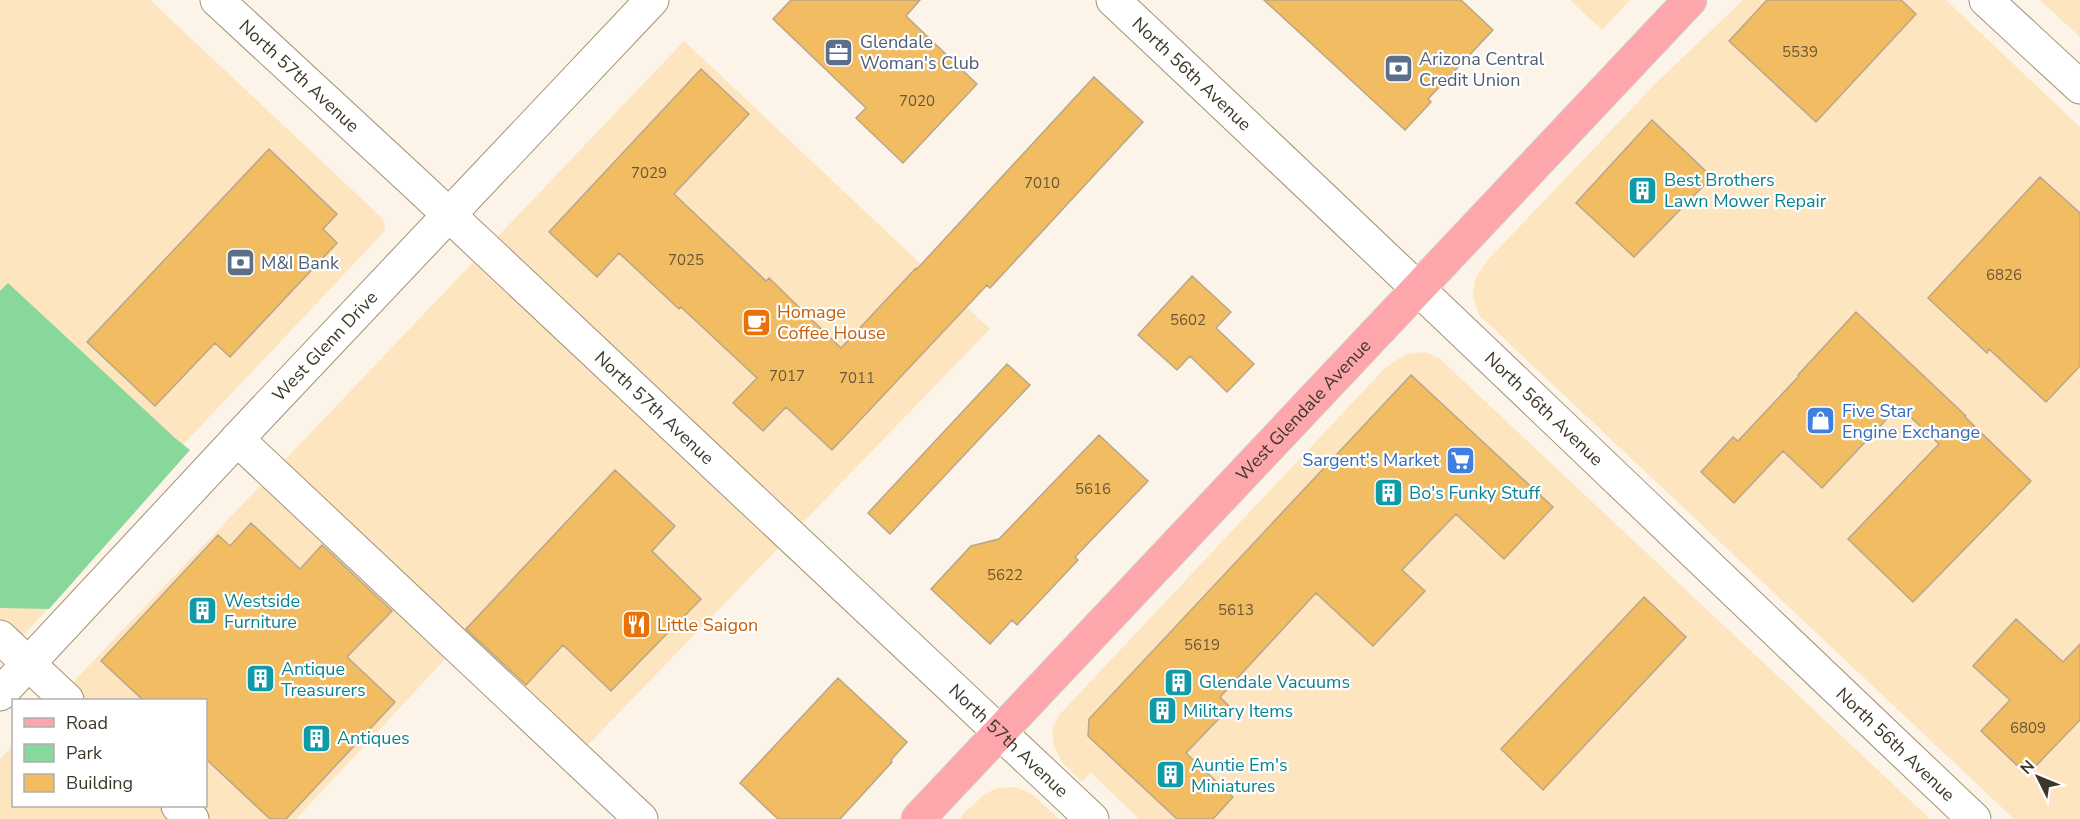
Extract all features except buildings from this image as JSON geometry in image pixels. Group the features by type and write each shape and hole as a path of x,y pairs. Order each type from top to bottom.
{"main road":[{"name":"West Glendale Avenue","path":"918,819 1690,0"}],"street":[{"name":"North 57th Avenue","path":"217,0 1092,819"},
{"name":"West Glenn Drive","path":"0,694 652,0"},
{"name":"North 56th Avenue","path":"1113,0 1419,288 1974,819"},
{"path":"1986,0 2080,87"},
{"path":"237,440 641,819"},
{"path":"0,637 66,699"},
{"path":"179,807 192,819"}],"shaded area":[{"path":"0,0 150,0 380,216 385,225 384,232 98,535 73,582 0,660"},
{"path":"1570,0 1630,0 1602,30"},
{"path":"1743,0 1946,0 2080,127 2080,819 2014,819 1479,315 1473,297 1475,280 1485,263 1656,83"},
{"path":"2040,0 2080,0 2080,37"},
{"path":"684,41 990,329 583,750 463,640 296,819 0,819 0,759 12,746 12,807 207,807 207,699 57,699"},
{"path":"1425,352 1439,358 1930,819 1139,819 1091,773 1082,782 1062,762 1054,746 1052,729 1060,714 1386,367 1406,354"},
{"path":"1016,787 1032,794 1059,819 962,819 962,815 985,794 997,788"}],"green space":[{"path":"8,283 190,450 49,609 0,608 0,291"}],"place":[{"name":"Glendale Woman's Club","path":"839,52"},
{"name":"Arizona Central Credit Union","path":"1398,69"},
{"name":"Best Brothers Lawn Mower Repair","path":"1643,190"},
{"name":"M&I Bank","path":"240,263"},
{"name":"Homage Coffee House","path":"756,322"},
{"name":"Five Star Engine Exchange","path":"1821,421"},
{"name":"Sargent's Market","path":"1460,460"},
{"name":"Bo's Funky Stuff","path":"1388,493"},
{"name":"Westside Furniture","path":"203,611"},
{"name":"Little Saigon","path":"636,625"},
{"name":"Antique Treasurers","path":"260,679"},
{"name":"Glendale Vacuums","path":"1178,682"},
{"name":"Military Items","path":"1162,711"},
{"name":"Antiques","path":"316,738"},
{"name":"Auntie Em's Miniatures","path":"1170,775"}]}
